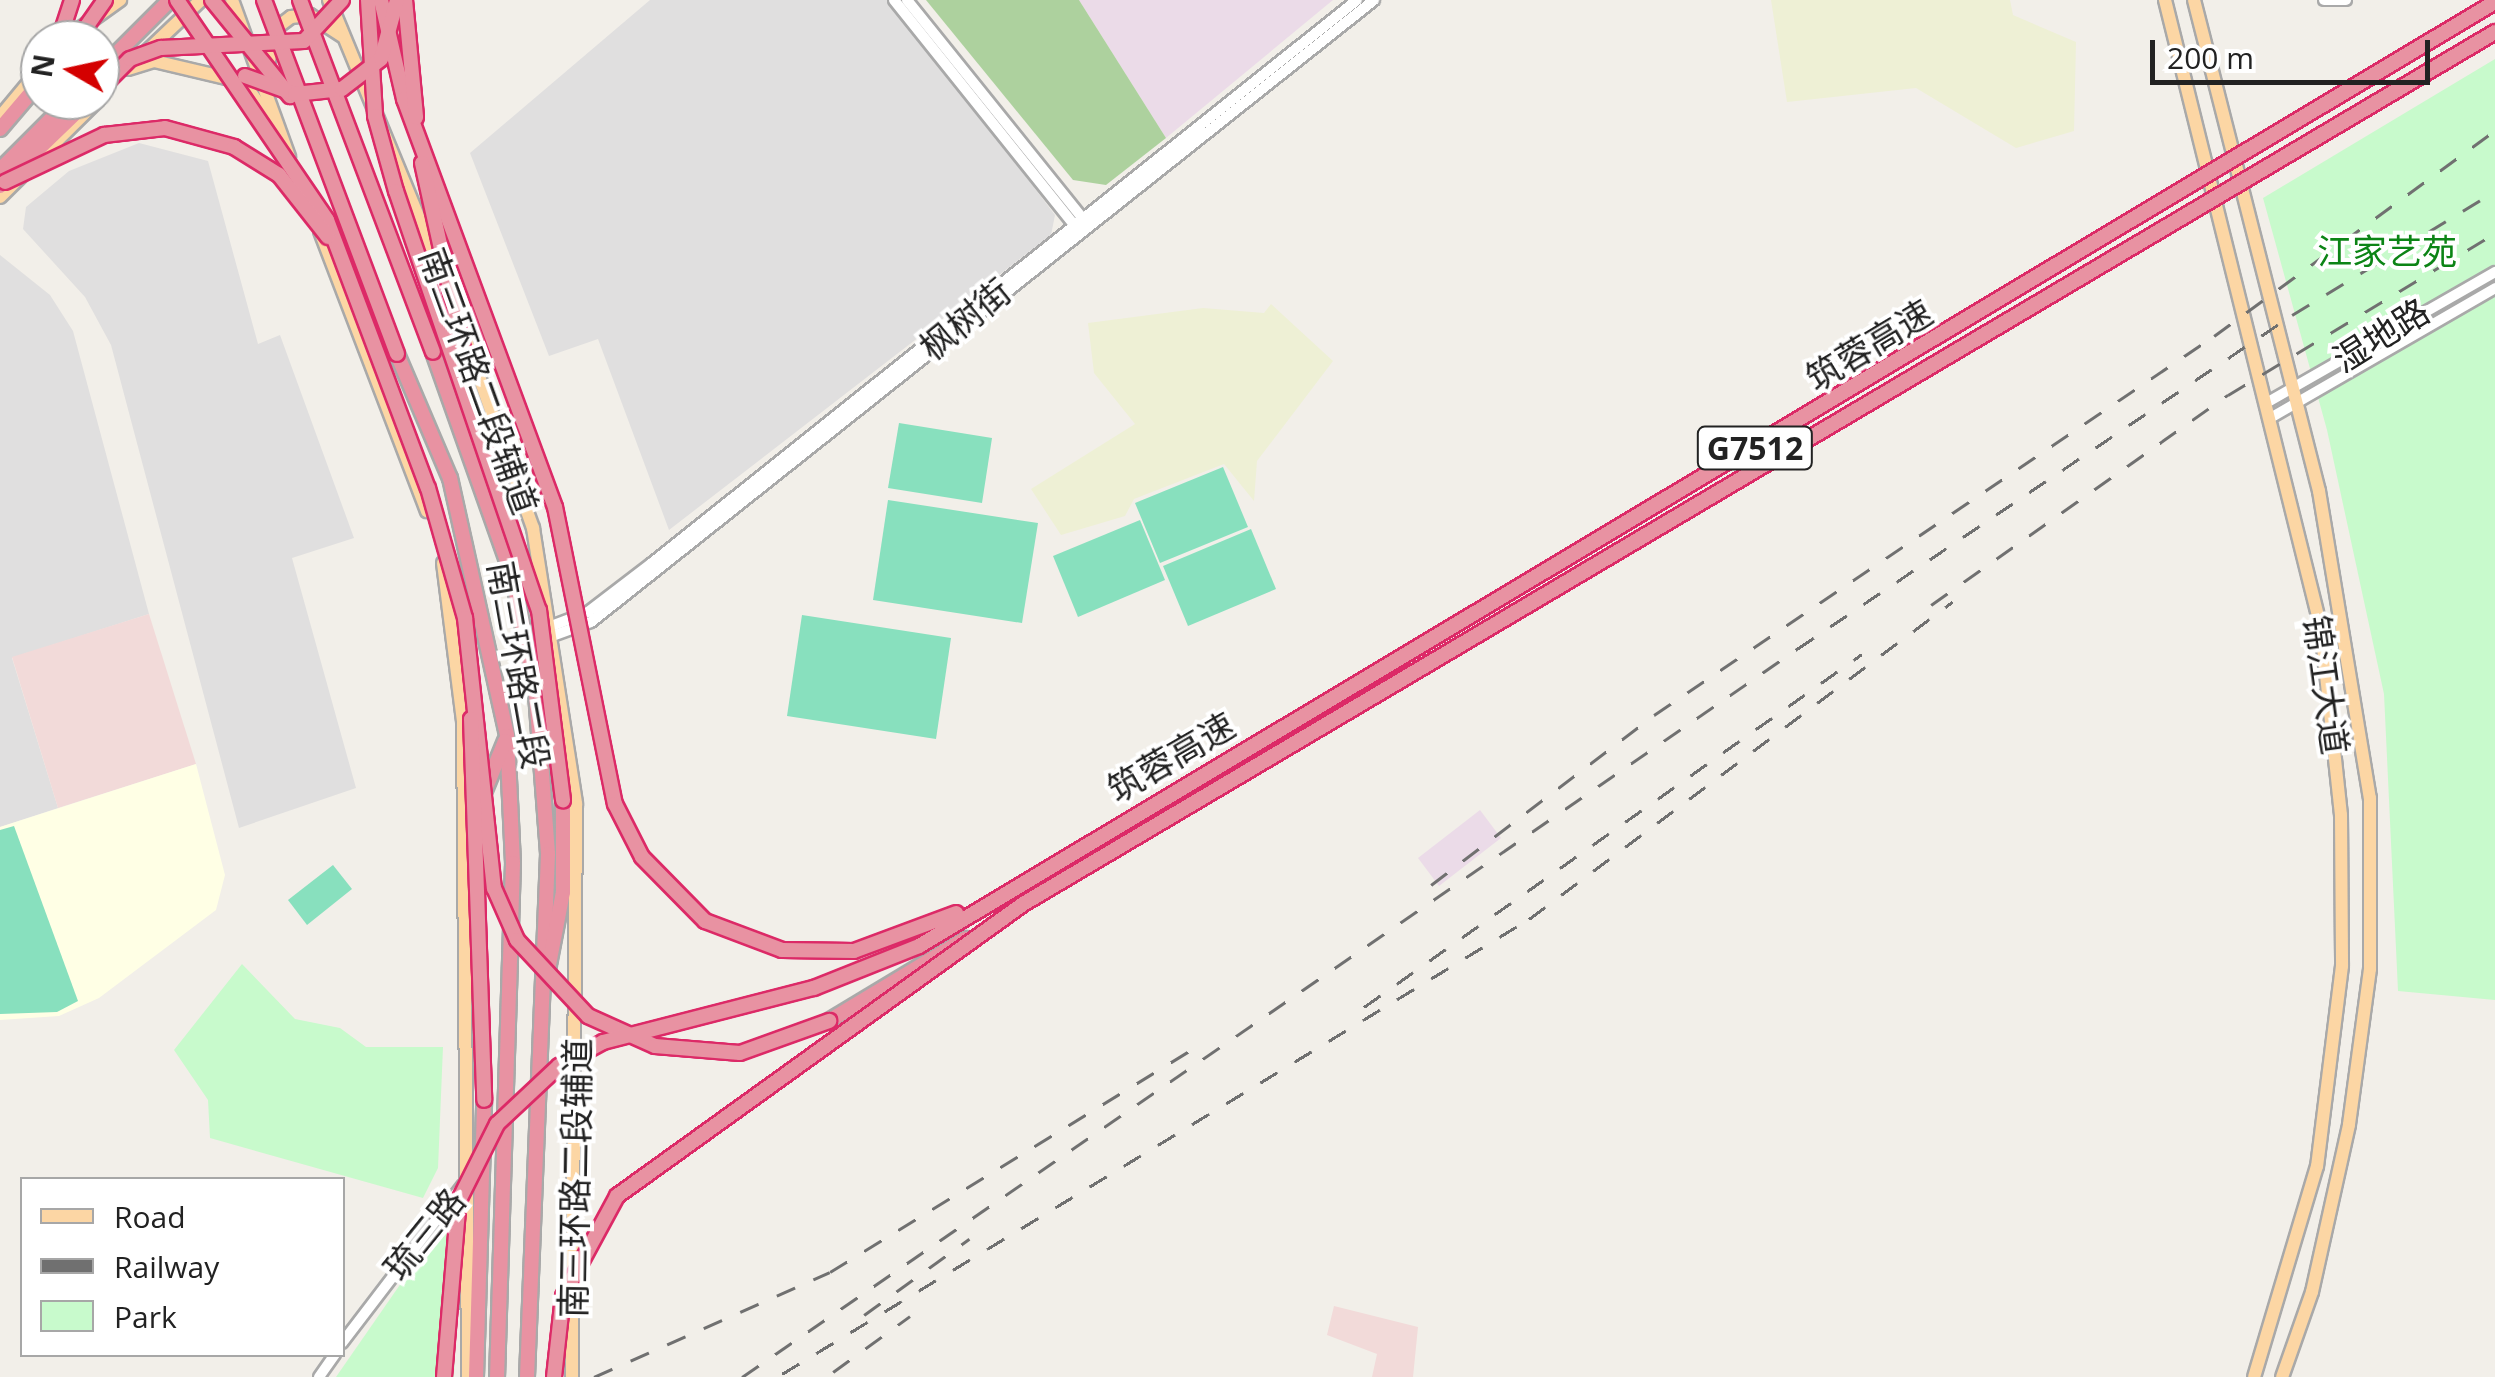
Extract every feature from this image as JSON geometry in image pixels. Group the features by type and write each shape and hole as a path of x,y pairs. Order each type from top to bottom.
{"highway":[{"path":"120,38 158,0"},
{"path":"120,51 174,0 307,185 349,278 428,488 470,663 494,888 552,984 623,1035 700,1055 776,1044 1023,904"},
{"path":"212,0 283,83 322,150"},
{"name":"南三环路二段","path":"264,0 397,354 450,478 507,736 513,863 497,1377"},
{"name":"南三环路二段","path":"300,0 433,352 513,578 536,694 548,854 528,1377"},
{"path":"120,69 130,59 162,48 304,41 340,0"},
{"path":"368,0 375,116 481,420 539,610 563,800 563,892 540,1000"},
{"path":"380,0 404,99 555,507 615,804 656,877 729,934 819,954 924,929 1011,886"},
{"path":"208,51 276,92 316,96 381,59 397,0"},
{"path":"405,0 426,200 481,420"},
{"name":"筑蓉高速","path":"1011,886 2495,2"},
{"name":"筑蓉高速","path":"1023,904 2495,32"},
{"path":"0,130 20,106"},
{"path":"0,159 38,120"},
{"path":"1,184 54,120"},
{"path":"1,184 71,120"},
{"path":"1,184 104,135 192,133 279,176 349,278"},
{"path":"470,663 484,1100 476,1377"},
{"path":"476,811 507,736"},
{"path":"444,1377 459,1200 479,1152 526,1094 603,1042 886,961 1011,886"},
{"path":"554,1377 563,1296 616,1196 1023,904"}],"main road":[{"path":"91,20 120,0"},
{"path":"120,77 201,0"},
{"path":"232,0 281,139 424,499 458,629 472,1174 468,1377"},
{"name":"南三环路二段辅道","path":"330,0 507,448 554,630 578,893 572,1377"},
{"name":"锦江大道","path":"2165,0 2272,417 2321,628 2345,895 2317,1166 2254,1377"},
{"name":"锦江大道","path":"2194,0 2293,397 2360,700 2373,875 2370,970 2340,1178 2282,1377"},
{"path":"268,94 271,45 291,17 310,16 344,38"},
{"path":"128,68 154,61 244,82 281,139"},
{"path":"0,117 20,93"}],"street":[{"path":"336,16 340,0"},
{"path":"894,0 1078,221"},
{"path":"907,0 1078,221"},
{"name":"枫树街","path":"554,630 591,622 1078,221 1357,0"},
{"name":"枫树街","path":"1078,221 1374,0"},
{"path":"2324,0 2346,0"},
{"name":"湿地路","path":"2272,417 2293,397 2495,272"},
{"name":"湿地路","path":"2268,402 2293,397 2495,288"},
{"path":"458,629 476,811 466,965"},
{"name":"琉三路","path":"345,1339 415,1237 472,1174"}],"shaded area":[{"path":"650,0 892,0 1055,215 1051,235 669,530 598,339 549,356 470,153"},
{"path":"1079,0 1333,0 1166,138"},
{"path":"1771,0 2010,0 2013,15 2076,42 2074,131 2016,148 1916,88 1787,102"},
{"path":"139,143 208,161 258,344 280,335 354,538 292,558 356,788 239,828 111,345 85,297 23,229 26,207 69,171"},
{"path":"0,255 50,295 73,331 149,614 12,658 58,808 0,827"},
{"path":"1271,304 1333,361 1257,461 1254,501 1224,464 1134,499 1125,516 1061,535 1031,489 1135,424 1094,373 1088,323 1203,308 1264,313"},
{"path":"149,614 196,764 58,808 12,657"},
{"path":"196,764 225,875 216,910 99,998 59,1016 0,1020 0,827"},
{"path":"1480,810 1501,838 1439,886 1418,858"},
{"path":"1334,1306 1418,1327 1413,1377 1372,1377 1377,1354 1327,1335"}],"green space":[{"path":"926,0 1079,0 1166,138 1106,185 1073,180"},
{"name":"江家艺苑","path":"2495,59 2495,1000 2398,991 2384,694 2327,430 2263,198"},
{"path":"899,423 992,438 982,503 888,488"},
{"path":"1223,467 1248,527 1160,563 1135,503"},
{"path":"888,500 1038,523 1022,623 873,600"},
{"path":"1140,520 1165,580 1078,617 1053,556"},
{"path":"1251,529 1276,589 1188,626 1163,566"},
{"path":"802,615 951,638 936,739 787,716"},
{"path":"14,826 78,1001 57,1012 0,1014 0,830"},
{"path":"333,865 352,889 307,925 288,900"},
{"path":"242,964 295,1019 340,1028 366,1047 443,1047 438,1168 423,1198 210,1138 208,1100 174,1050"},
{"path":"461,1220 454,1377 336,1377 415,1263"}],"railway":[{"path":"1431,885 1654,715 2214,336 2495,130"},
{"path":"742,1377 1797,649 2292,315 2495,191"},
{"path":"1931,605 2228,395 2495,233"},
{"path":"782,1374 1529,919 1952,602"},
{"path":"1364,1007 1862,654"},
{"path":"594,1377 830,1272 1197,1046"},
{"path":"864,1315 969,1239"},
{"path":"833,1372 910,1316"}]}
